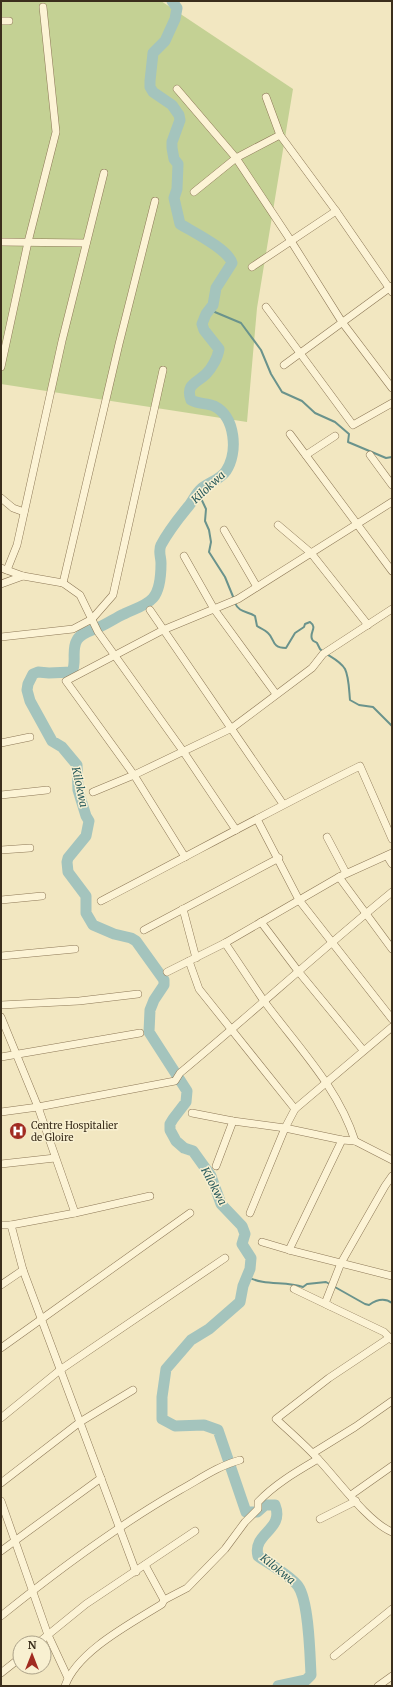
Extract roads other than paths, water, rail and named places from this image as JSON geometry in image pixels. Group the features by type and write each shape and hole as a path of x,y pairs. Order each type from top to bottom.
{"street":[{"path":"1,367 28,242 56,132 43,7"},
{"path":"1,21 9,21"},
{"path":"177,89 236,158 342,322 392,388"},
{"path":"266,97 280,135 391,289 342,322 284,365"},
{"path":"194,192 236,158 280,135"},
{"path":"104,173 62,341 17,545 4,569 23,576 63,583 80,595 95,625 114,655 183,751 236,830"},
{"path":"63,583 119,344 155,201"},
{"path":"252,267 336,212"},
{"path":"1,242 86,243"},
{"path":"266,307 353,426 392,403"},
{"path":"1,637 95,625 113,595 164,370"},
{"path":"290,434 392,571"},
{"path":"306,455 335,436"},
{"path":"370,455 392,485"},
{"path":"1,498 13,508 24,512"},
{"path":"185,857 134,775 66,680 163,630 238,599 392,502"},
{"path":"278,525 311,553 368,625"},
{"path":"224,530 257,587"},
{"path":"184,556 214,609 276,694"},
{"path":"1,584 23,576"},
{"path":"93,792 134,775 232,728 312,668 326,652 392,609"},
{"path":"150,610 283,804"},
{"path":"1,743 30,737"},
{"path":"101,901 283,804 360,766 392,839"},
{"path":"1,795 47,790"},
{"path":"257,819 299,900 392,1019"},
{"path":"327,837 346,873"},
{"path":"1,850 30,848"},
{"path":"168,972 225,943 346,873 389,854 392,864"},
{"path":"144,930 278,858"},
{"path":"339,877 392,949"},
{"path":"1,1112 38,1108 175,1081 180,1073 392,892"},
{"path":"1,900 42,896"},
{"path":"183,909 199,988 295,1108"},
{"path":"262,922 298,971 363,1050"},
{"path":"225,943 264,1001 326,1082 349,1122 355,1141"},
{"path":"1,956 75,949"},
{"path":"1,1005 79,1001 138,994"},
{"path":"1,1017 38,1108 75,1213"},
{"path":"250,1213 285,1128 295,1108 392,1027"},
{"path":"1,1057 140,1033"},
{"path":"192,1113 233,1121 285,1128 342,1140 355,1141 392,1160"},
{"path":"216,1166 233,1121"},
{"path":"289,1250 342,1140"},
{"path":"1,1164 55,1158"},
{"path":"330,1306 326,1304 326,1301 341,1263 392,1176"},
{"path":"1,1225 11,1225 75,1213 150,1196"},
{"path":"1,1348 190,1213"},
{"path":"11,1225 23,1270 136,1572"},
{"path":"262,1242 392,1276"},
{"path":"1,1418 60,1370 225,1258"},
{"path":"1,1285 23,1270"},
{"path":"294,1289 384,1332 391,1339 328,1378 276,1419 316,1456 350,1495 382,1528 392,1532"},
{"path":"1,1483 80,1422 133,1390"},
{"path":"65,1686 68,1678 92,1650 162,1604 164,1600 187,1588 225,1549 253,1513 258,1509 258,1502 268,1491 392,1401"},
{"path":"1,1616 33,1590 146,1509 225,1464 237,1460"},
{"path":"350,1495 392,1466"},
{"path":"1,1551 101,1478"},
{"path":"1,1501 48,1635 86,1604 136,1572 195,1531"},
{"path":"320,1520 356,1501"},
{"path":"146,1565 164,1600"},
{"path":"334,1656 392,1610"},
{"path":"52,1644 68,1678"},
{"path":"1,1673 12,1664"},
{"path":"378,1686 392,1676"}],"waterway":[{"name":"Kilokwa","path":"172,1 177,8 175,19 165,41 153,53 150,87 153,92 172,105 179,115 180,120 172,142 174,159 178,164 177,189 174,198 180,224 224,252 232,263 216,288 213,305 206,314 202,324 204,330 219,349 208,372 191,387 190,395 191,400 214,406 227,418 233,436 232,455 230,463 224,474 199,491 161,545 160,581 153,598 143,605 104,625 86,632 77,640 75,644 72,672 38,672 33,674 27,690 30,701 52,741 62,747 77,765 78,790 89,821 86,836 68,858 67,862 68,872 86,896 86,913 93,925 136,941 164,980 164,985 154,1000 150,1010 149,1032 187,1091 186,1102 170,1124 170,1130 176,1141 184,1148 193,1151 211,1176 221,1204 242,1226 245,1234 242,1244 251,1258 250,1269 243,1286 240,1302 209,1329 191,1340 166,1369 162,1397 162,1419 175,1426 204,1425 218,1430 246,1512 257,1512 265,1505 275,1505 277,1513 276,1520 263,1536 257,1548 258,1556 290,1578 298,1586 302,1593 307,1616 311,1675 306,1680 278,1686"},
{"path":"210,310 241,323 261,350 271,374 282,392 302,401 315,413 335,422 349,434 348,442 386,458 392,457"},
{"path":"198,492 206,509 205,521 209,530 211,542 209,552 225,577 234,599"},
{"path":"235,603 239,609 255,616 257,626 268,633 274,643 281,648 286,648 295,633 304,627 305,624 310,622 313,626 311,637 312,640 317,643 320,649 340,663 345,669 348,680 350,700 359,705 373,707 392,726"},
{"path":"248,1277 261,1282 289,1284 303,1287 307,1284 326,1282 365,1304 369,1305 383,1300 392,1303"}],"place":[{"name":"Centre Hospitalier de Gloire","path":"18,1131"}]}
